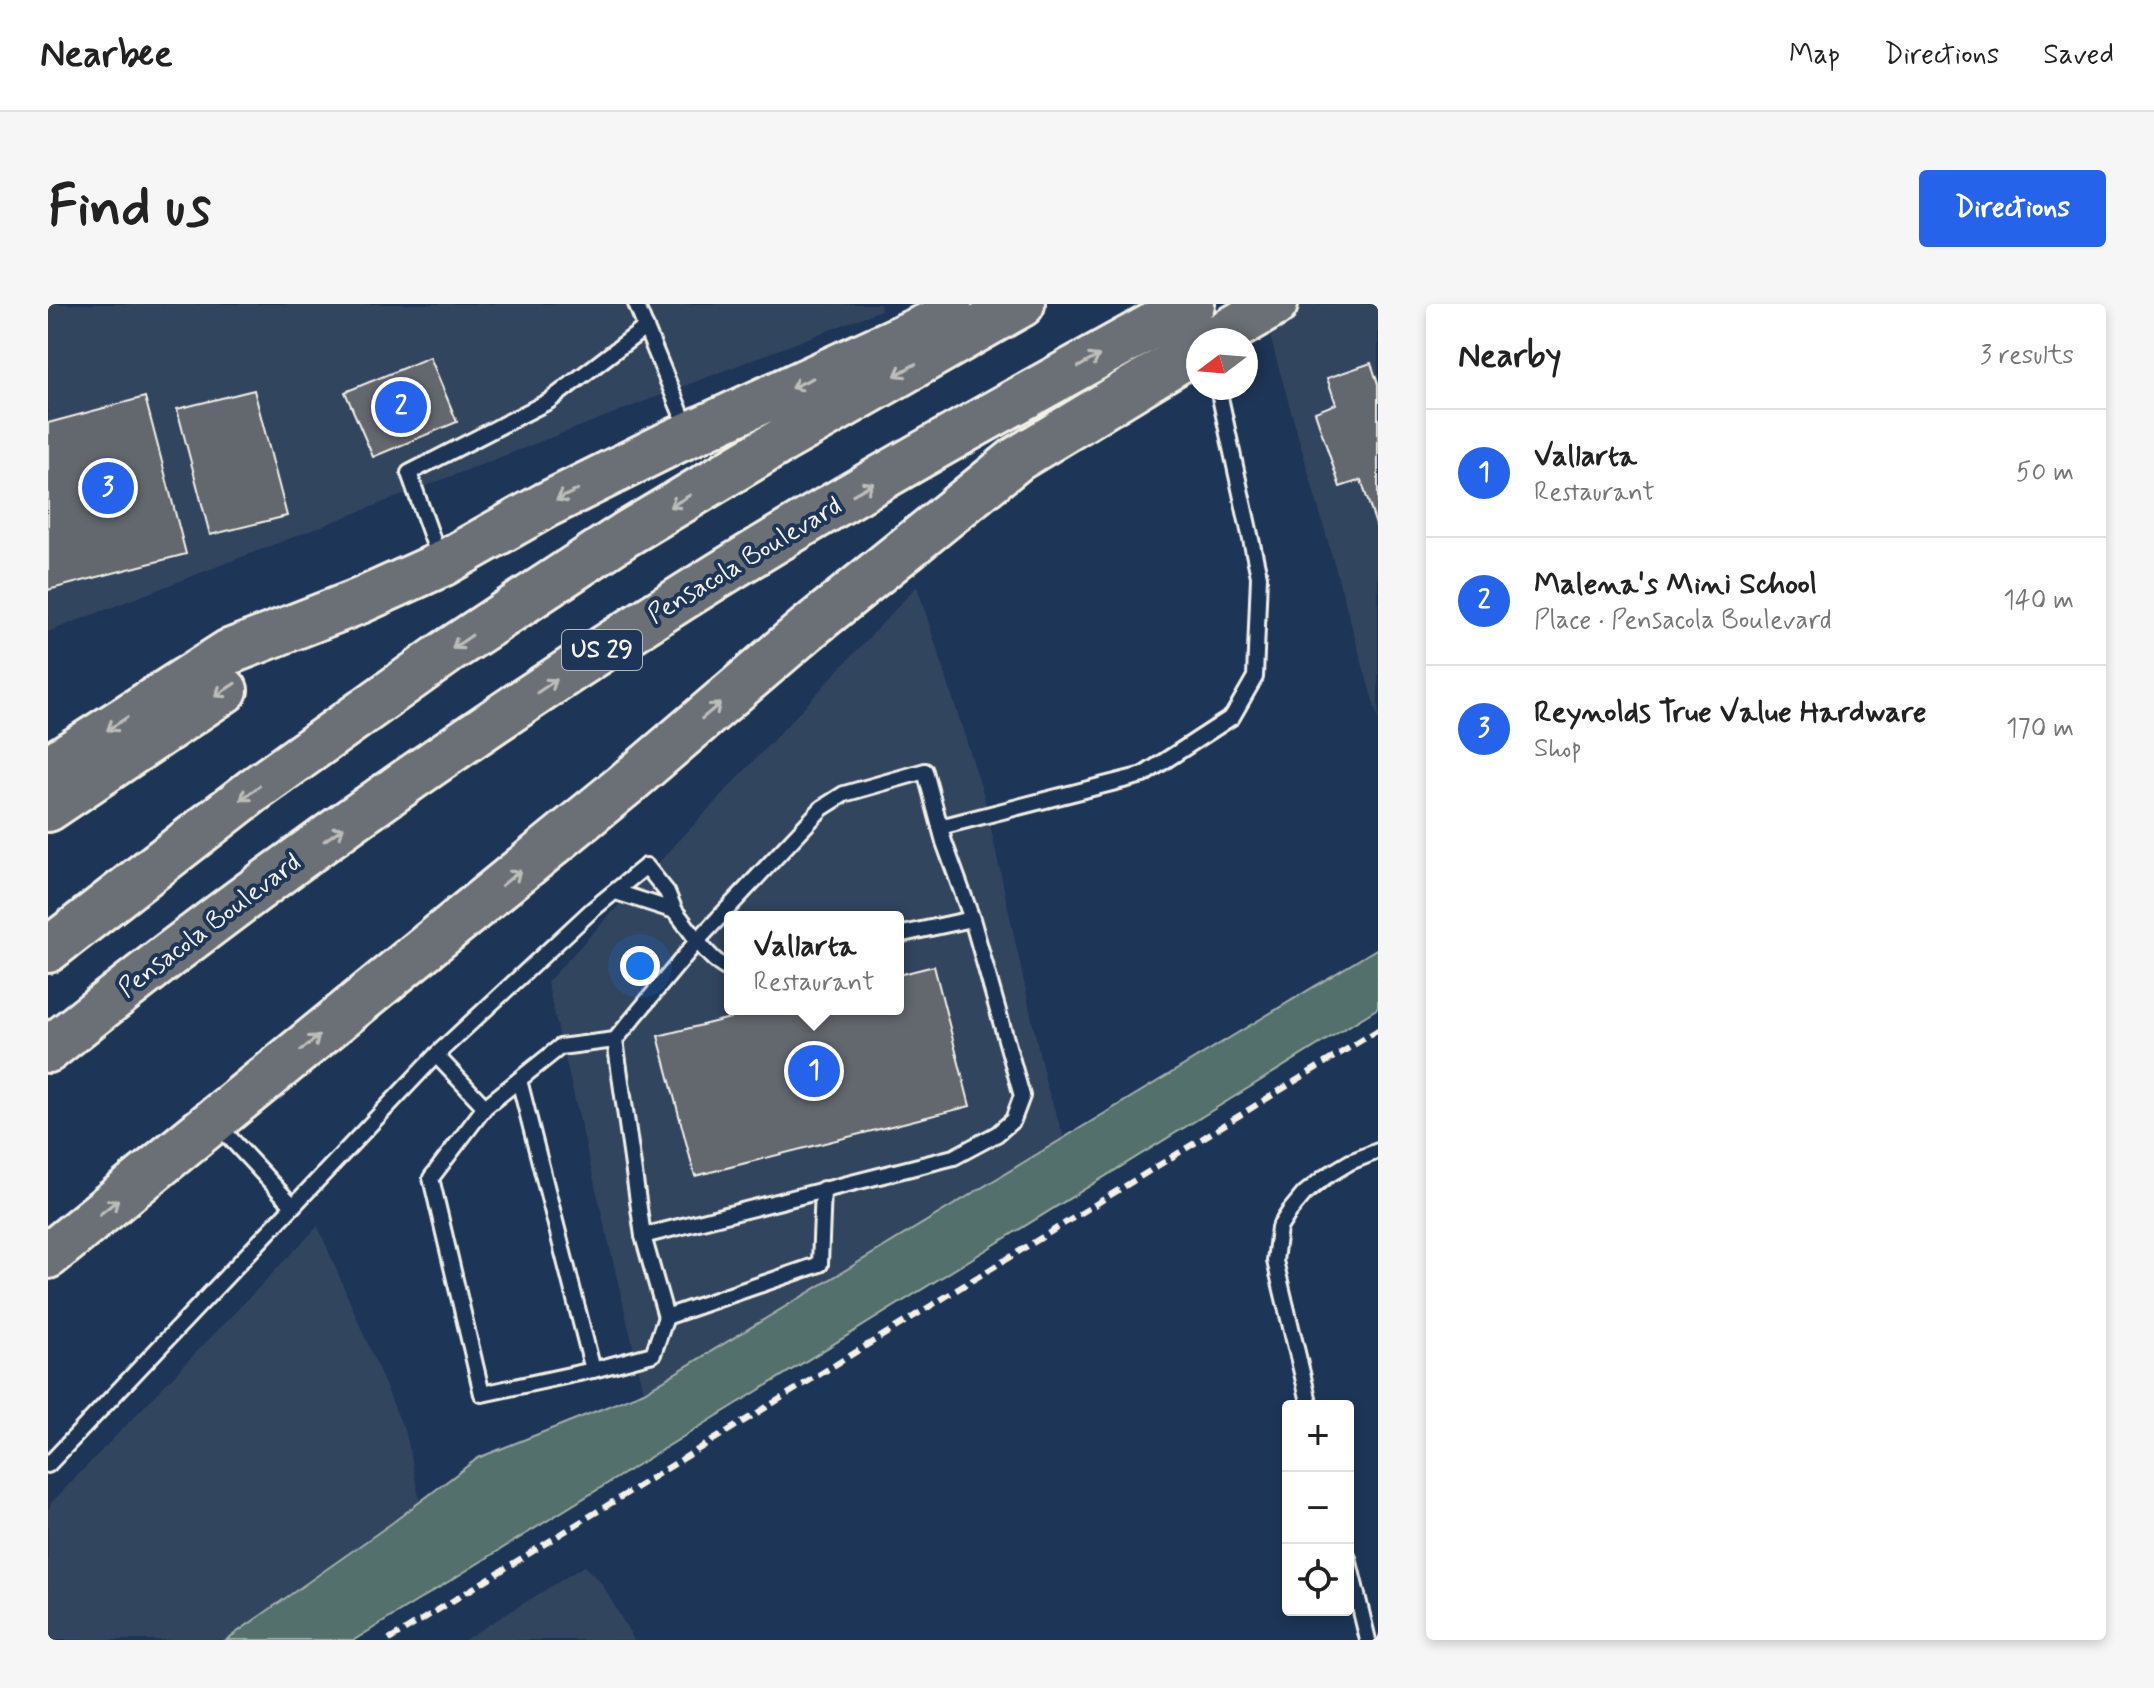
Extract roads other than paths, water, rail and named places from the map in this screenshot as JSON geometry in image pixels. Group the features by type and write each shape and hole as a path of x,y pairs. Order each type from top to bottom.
{"highway":[{"path":"48,768 229,652 360,601 442,564 546,505 690,434 975,304"},
{"path":"48,950 254,790 498,618 626,534 729,472 1022,304"},
{"name":"Pensacola Boulevard","path":"48,1050 260,887 454,749 657,613 830,507 1192,304"},
{"path":"1234,328 1275,304"},
{"path":"48,1256 614,794 807,629 1017,459 1186,356"},
{"path":"48,809 360,601"}],"lane":[{"path":"636,304 690,434"},
{"path":"442,564 409,473 549,401 646,327"},
{"path":"940,827 1143,775 1232,717 1255,677 1259,576 1221,400"},
{"path":"643,1236 954,1157 997,1134 1013,1120 1022,1096 972,919 940,827 925,771 844,794 822,808 725,911"},
{"path":"48,1465 436,1055 592,910 646,866 712,960 724,968"},
{"path":"616,892 675,911"},
{"path":"615,1040 643,1236 666,1317 653,1354 482,1394 431,1178 485,1107 560,1047 615,1040 724,912"},
{"path":"904,934 972,919"},
{"path":"436,1055 485,1107"},
{"path":"519,1080 593,1370"},
{"path":"214,1121 293,1206"},
{"path":"1309,1400 1275,1261 1279,1228 1304,1194 1325,1177 1350,1162 1378,1151"},
{"path":"666,1317 820,1264 823,1189"},
{"path":"1354,1583 1368,1640"}],"railway":[{"path":"389,1640 1378,1030"}],"place":[{"name":"Malena's Mini School","path":"401,407"},
{"name":"Reynolds True Value Hardware","path":"108,488"},
{"name":"Vallarta","path":"814,1071"}]}
